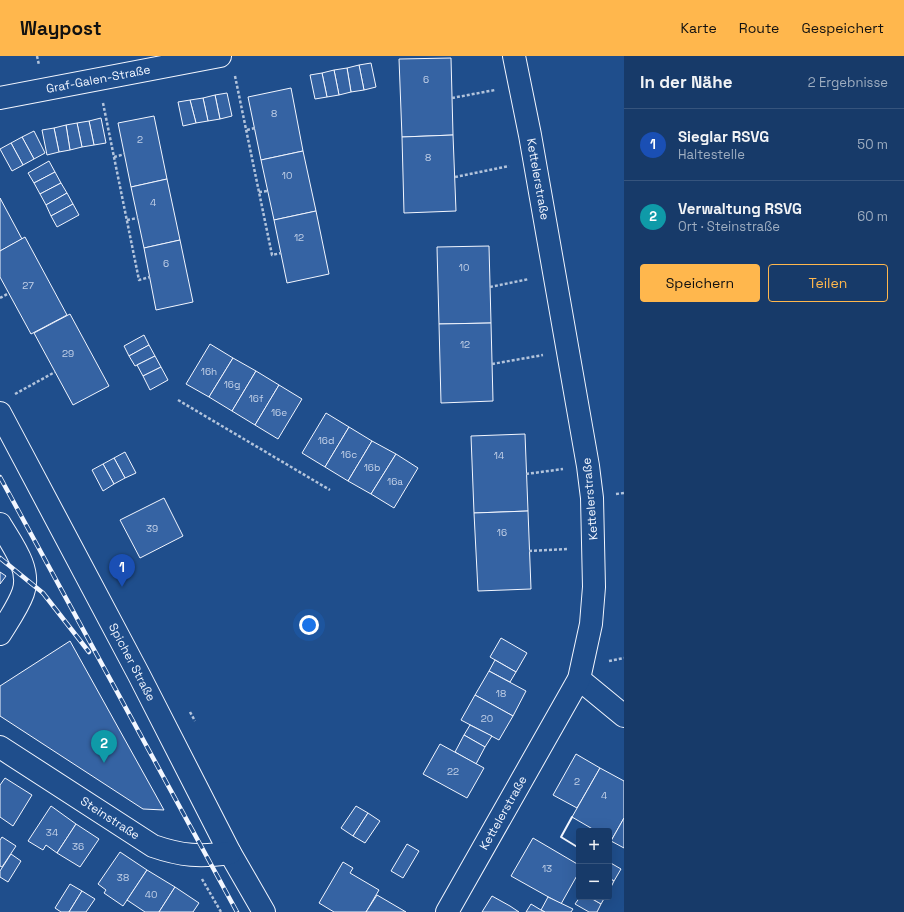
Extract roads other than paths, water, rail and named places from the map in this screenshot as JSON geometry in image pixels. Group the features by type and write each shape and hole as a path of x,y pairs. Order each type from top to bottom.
{"street":[{"name":"Kettelerstraße","path":"447,912 580,679 591,624 594,587 592,498 588,466 514,56"},
{"name":"Graf-Galen-Straße","path":"0,98 99,79 227,63"},
{"name":"Spicher Straße","path":"0,413 142,682 230,854 264,912"},
{"path":"0,524 23,565 25,577 24,591 0,634"},
{"path":"580,679 624,716"},
{"name":"Steinstraße","path":"0,748 153,846 174,854 194,856 230,854"}],"railway":[{"path":"0,477 237,912"},
{"path":"0,558 43,593 89,652"}],"place":[{"name":"Sieglar RSVG","path":"122,587"},
{"name":"Verwaltung RSVG","path":"104,763"}]}
